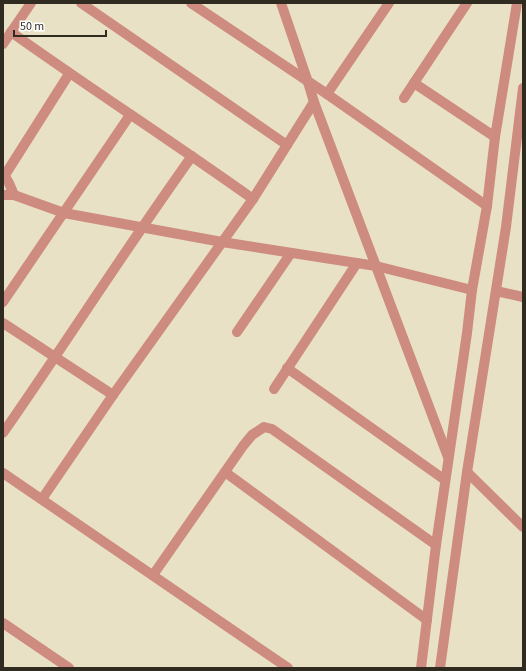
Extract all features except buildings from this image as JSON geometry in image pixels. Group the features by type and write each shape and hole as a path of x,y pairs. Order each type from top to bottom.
{"street":[{"path":"3,44 31,3"},
{"path":"81,3 287,145"},
{"path":"190,3 327,94 487,206"},
{"path":"281,3 314,102 448,459"},
{"path":"327,94 389,3"},
{"path":"404,98 467,3"},
{"path":"421,668 436,545 472,290 487,206 495,137 517,3"},
{"path":"12,32 70,74 253,199"},
{"path":"14,195 4,174 70,74"},
{"path":"414,82 495,137"},
{"path":"440,668 467,472 506,227 523,88"},
{"path":"42,499 113,395 253,199 314,102"},
{"path":"3,302 130,115"},
{"path":"3,433 142,226 192,156"},
{"path":"3,195 14,195 64,213 142,226 222,242 376,266 472,290"},
{"path":"237,332 291,253"},
{"path":"274,389 357,263"},
{"path":"496,291 523,297"},
{"path":"3,323 113,395"},
{"path":"288,368 445,480"},
{"path":"153,575 243,446 252,435 264,427 272,429 436,545"},
{"path":"3,472 288,668"},
{"path":"224,472 427,620"},
{"path":"467,472 523,527"},
{"path":"3,623 68,668"}]}
